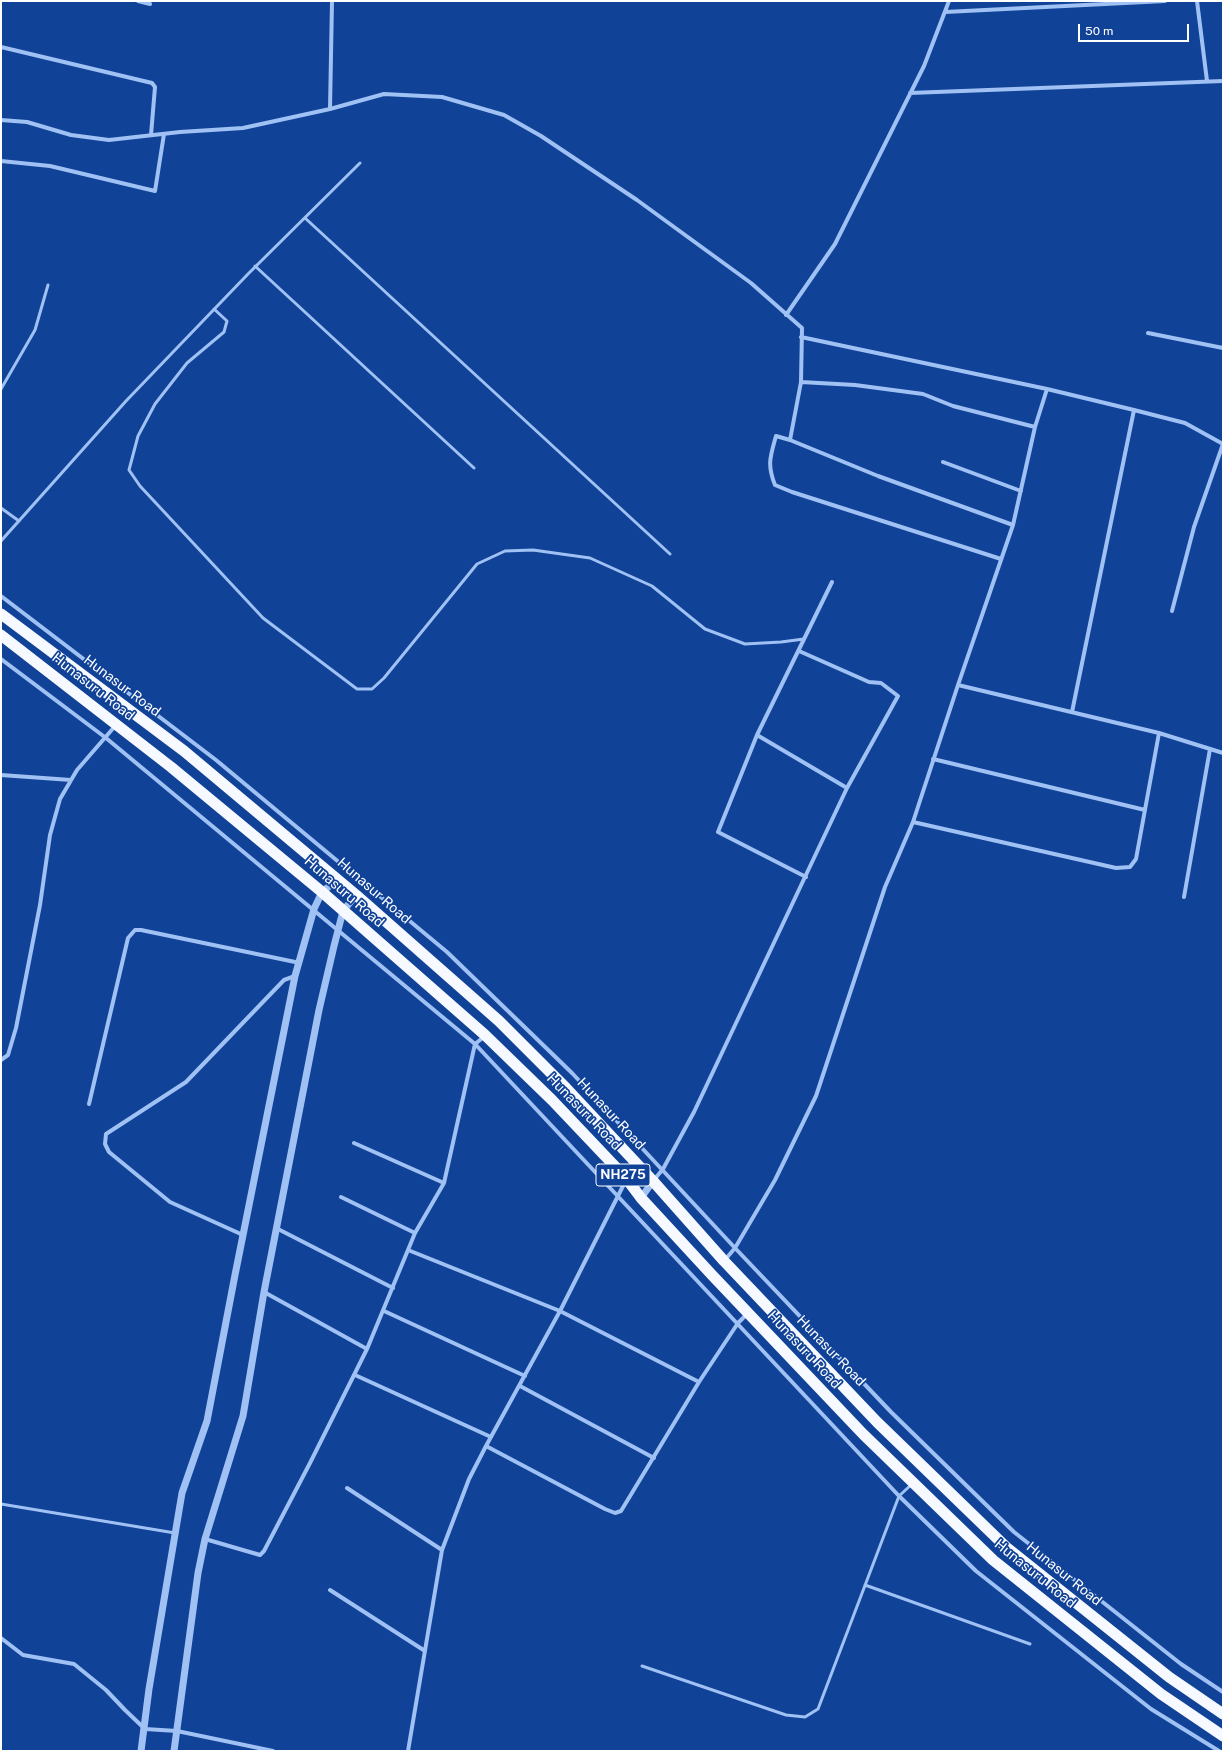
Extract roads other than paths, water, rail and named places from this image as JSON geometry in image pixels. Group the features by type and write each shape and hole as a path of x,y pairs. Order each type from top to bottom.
{"highway":[{"name":"Hunasur Road","path":"1,614 184,751 356,895 499,1021 566,1088 653,1181 724,1261 877,1422 1006,1547 1169,1677 1223,1714"},
{"name":"Hunasuru Road","path":"1,635 171,767 322,892 485,1035 552,1100 626,1178 641,1198 857,1429 993,1560 1161,1694 1223,1736"}],"street":[{"path":"138,1 150,4"},
{"path":"330,109 332,1"},
{"path":"786,315 835,244 924,66 949,1"},
{"path":"945,12 1165,1"},
{"path":"1197,1 1207,81"},
{"path":"1,47 152,83 155,87 151,135"},
{"path":"910,93 1223,81"},
{"path":"1,120 27,122 71,135 109,140 151,135 243,128 330,109 384,94 442,97 504,115 541,136 637,200 750,283 802,328 802,382 790,440"},
{"path":"1,161 50,166 155,191 164,134"},
{"path":"1148,333 1223,348"},
{"path":"801,337 1047,389 1134,410 1185,423 1223,444 1194,527 1172,611"},
{"path":"802,382 855,385 923,394 954,406 1035,427"},
{"path":"724,1261 735,1248 775,1180 816,1096 885,887 913,822 1013,525 1035,427 1047,389"},
{"path":"1072,712 1134,410"},
{"path":"1001,559 792,492 775,485 770,471 769,459 776,436 790,440 878,476 1013,525"},
{"path":"942,462 1021,492"},
{"path":"806,877 718,832 757,735 832,582"},
{"path":"1,596 216,760 448,952 572,1072 735,1248 891,1412 1014,1532 1181,1664 1223,1692"},
{"path":"641,1198 663,1169 694,1112 847,788 898,696 881,683 869,682 799,651"},
{"path":"1,659 106,738 475,1044 899,1496 976,1571 1151,1709 1219,1751"},
{"path":"958,685 1159,733 1223,753"},
{"path":"1,1060 8,1055 16,1028 40,905 50,835 60,799 77,770 117,724"},
{"path":"913,822 1116,868 1130,867 1136,859 1159,733"},
{"path":"757,735 847,788"},
{"path":"1184,897 1210,749"},
{"path":"934,759 1145,810"},
{"path":"1,775 71,780"},
{"path":"141,1751 149,1689 182,1493 207,1421 295,976 300,963 314,909 322,892 337,880"},
{"path":"174,1751 198,1572 205,1539 244,1416 264,1292 278,1229 319,1010 343,911 356,895"},
{"path":"89,1104 128,938 135,930 300,963"},
{"path":"244,1236 170,1202 109,1152 105,1144 106,1134 186,1082 284,980 295,976"},
{"path":"205,1539 260,1555 264,1551 355,1375 384,1312 415,1233 444,1183 475,1044 485,1035"},
{"path":"354,1143 444,1183"},
{"path":"408,1751 442,1550 469,1479 560,1311 619,1196 626,1178"},
{"path":"341,1197 415,1233"},
{"path":"278,1229 393,1288"},
{"path":"408,1250 560,1311 699,1382"},
{"path":"264,1292 367,1349"},
{"path":"384,1312 525,1376"},
{"path":"486,1446 615,1513 621,1511 699,1382 738,1323 748,1313"},
{"path":"355,1375 491,1437"},
{"path":"520,1386 654,1458"},
{"path":"347,1488 442,1550"},
{"path":"330,1590 425,1651"},
{"path":"1,1638 23,1655 74,1664 106,1690 145,1728 177,1731 273,1751"}],"lane":[{"path":"1,541 126,401 214,308 360,164"},
{"path":"305,218 670,554"},
{"path":"255,266 474,468"},
{"path":"1,389 34,330 48,285"},
{"path":"214,308 228,321 224,332 187,363 155,404 138,436 129,470 140,486 263,618 357,689 372,690 384,678 477,564 505,552 533,550 590,558 652,586 705,629 744,644 804,639"},
{"path":"1,508 19,521"},
{"path":"642,1666 786,1715 805,1717 818,1709 899,1496 912,1483"},
{"path":"1,1504 175,1533"},
{"path":"865,1585 1030,1644"}]}
